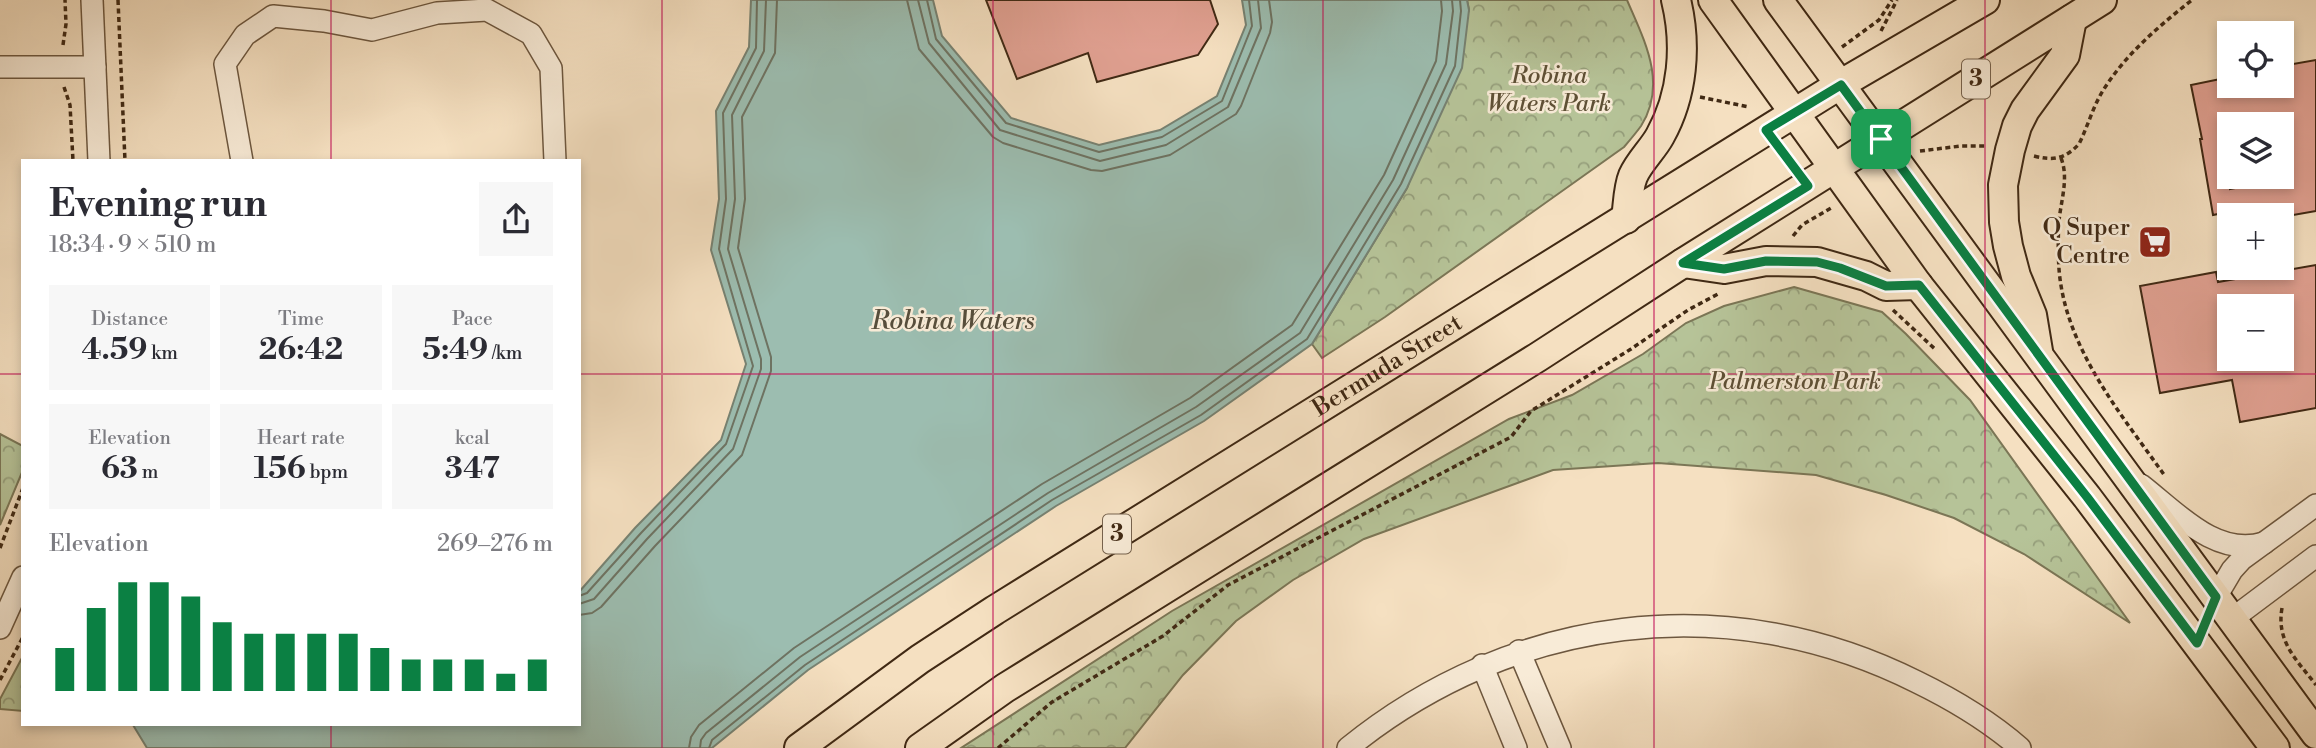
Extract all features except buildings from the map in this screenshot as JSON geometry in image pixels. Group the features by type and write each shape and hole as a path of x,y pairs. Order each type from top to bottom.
{"main road":[{"path":"1626,219 1633,176 1662,133 1677,91 1681,66 1681,19 1676,0"},
{"path":"1713,0 1919,285 2079,486 2276,748"},
{"path":"1778,0 2316,734"},
{"name":"Bermuda Street","path":"799,748 920,659 995,610 1766,130 1985,0"},
{"name":"3","path":"920,748 1005,688 1538,357 2102,0"},
{"path":"2038,356 2032,315 2016,276 2008,246 2004,222 2004,185 2017,126 2032,99 2065,55 2072,19"},
{"path":"1683,263 1724,269 1773,261 1817,262 1853,272 1886,286 1919,285"},
{"path":"2197,643 2224,608"}],"street":[{"path":"92,0 99,159"},
{"path":"242,159 225,64 245,35 273,16 324,21 372,30 437,13 487,10 531,34 551,68 555,159"},
{"path":"0,67 95,67"},
{"path":"2120,469 2212,538 2242,547 2264,543"},
{"path":"2224,608 2232,570 2316,505"},
{"path":"2287,526 2316,526"},
{"path":"2224,608 2316,556"},
{"path":"0,628 21,581"},
{"path":"1348,748 1405,706 1482,666 1519,652 1590,634 1649,628 1740,627 1781,634 1867,659 1941,694 1980,718 2020,748"},
{"path":"1519,652 1560,748"},
{"path":"1482,666 1516,748"}],"path":[{"path":"118,0 125,159"},
{"path":"1836,51 1879,20 1892,0"},
{"path":"2023,153 2044,158 2061,158 2079,144 2097,102 2114,74 2164,22 2192,0"},
{"path":"1699,96 1749,107"},
{"path":"1766,130 1808,186"},
{"path":"1911,154 1961,146 1991,146"},
{"path":"2061,158 2065,171 2059,221 2059,271 2069,317 2096,375 2172,484"},
{"path":"1792,246 1794,232 1798,228 1838,205"},
{"path":"998,748 1052,702 1163,636 1228,585 1511,437 1531,411 1688,310 1718,294"},
{"path":"1888,305 1943,356"},
{"path":"0,548 21,493"},
{"path":"2290,601 2282,607 2279,624 2282,635 2287,647 2316,685"},
{"path":"0,680 21,641"}],"green space":[{"name":"Robina Waters Park","path":"1467,0 1627,0 1650,62 1653,94 1649,110 1641,126 1624,147 1385,317 1322,358 1312,344 1407,188 1469,10"},
{"name":"Palmerston Park","path":"1794,287 1882,312 1906,334 1970,400 2130,623 2024,554 1954,518 1816,475 1658,463 1553,470 1364,539 1293,580 1236,621 1183,675 1125,748 961,748 1172,611 1509,419 1572,395 1643,354 1686,323 1724,306"},
{"path":"0,434 21,445 21,475 0,525"},
{"path":"21,660 21,711 0,709 0,699"}],"water":[{"name":"Robina Waters","path":"751,0 933,0 942,36 1011,118 1099,145 1160,130 1217,96 1246,25 1242,0 1467,0 1469,10 1462,68 1407,188 1312,344 1204,421 1056,506 808,670 712,748 147,748 134,726 581,726 581,590 635,528 721,440 746,364 711,250 719,199 716,111 749,47"}],"place":[{"name":"Q Super Centre","path":"2155,242"}],"route":[{"path":"1841,85 1881,139 2216,597 2197,643 2087,497 1919,285 1886,286 1866,276 1817,262 1766,261 1724,269 1683,263 1808,186 1766,130 1841,85"}]}
